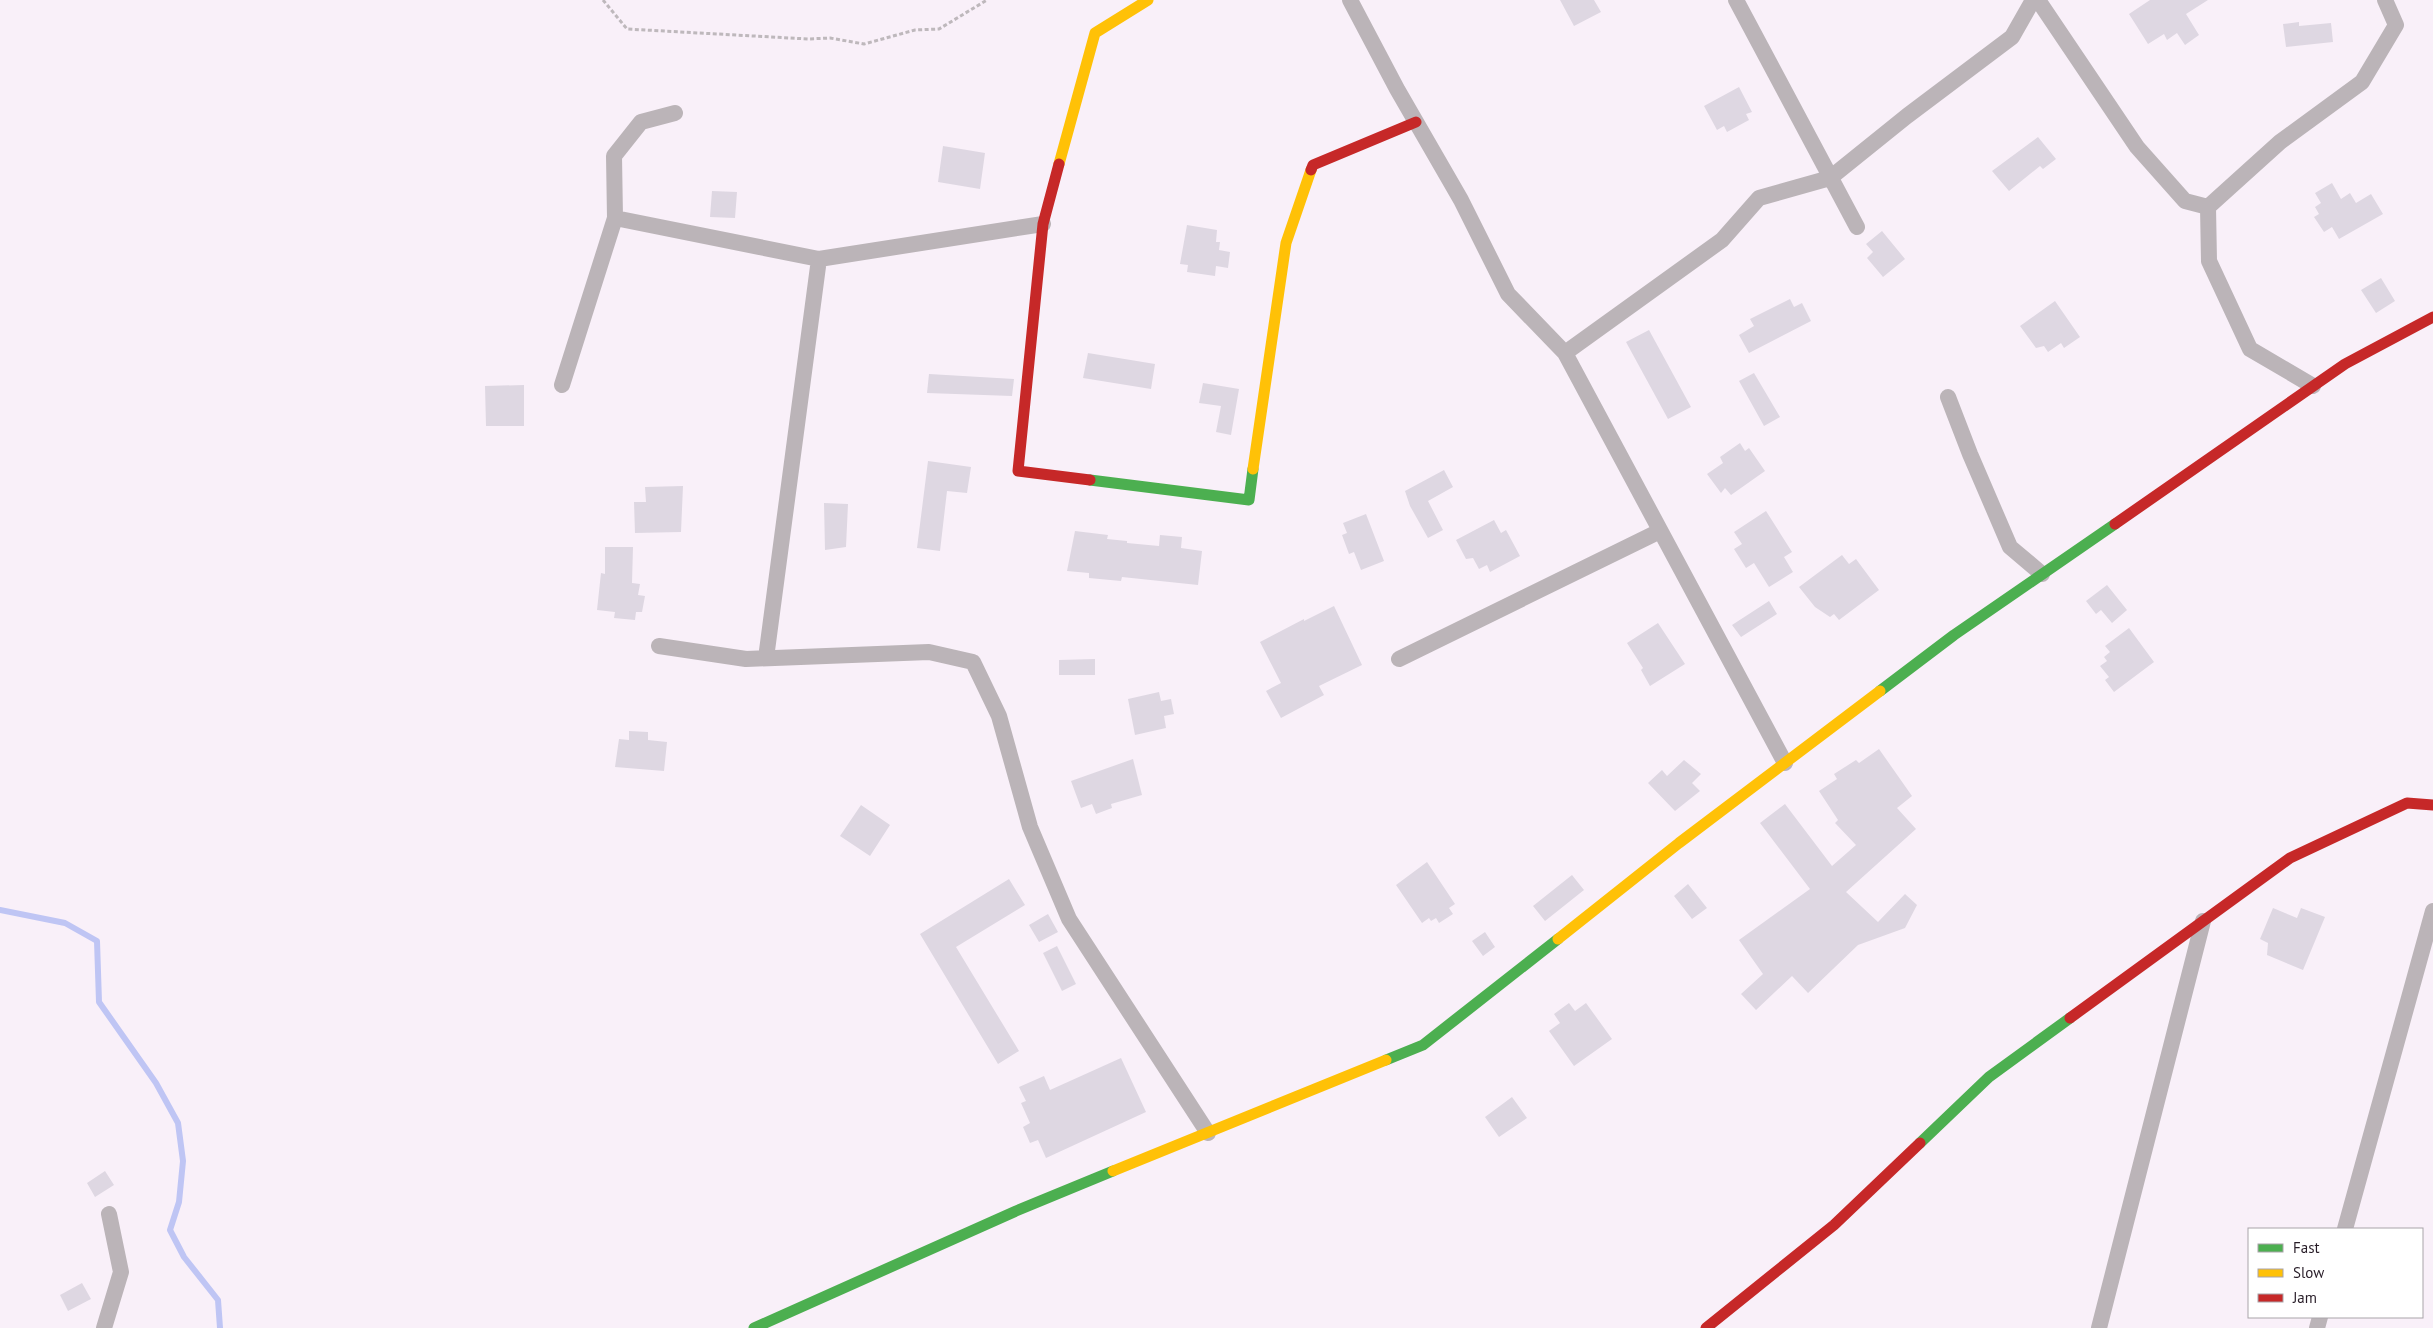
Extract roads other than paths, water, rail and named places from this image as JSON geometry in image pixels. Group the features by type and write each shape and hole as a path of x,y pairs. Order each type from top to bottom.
{"street":[{"path":"1148,0 1095,33 1043,224 1018,471 1249,500 1286,243 1313,165 1416,122"},
{"path":"1350,0 1461,200 1508,294 1565,353 1785,763"},
{"path":"1736,0 1857,227"},
{"path":"1565,353 1722,240 1759,198 1830,178 1907,116 2012,37 2033,0"},
{"path":"2038,0 2137,147 2185,202 2208,207"},
{"path":"2313,386 2250,349 2209,261 2208,207 2280,142 2362,82 2396,25 2385,0"},
{"path":"562,385 615,218 614,156 642,122 674,113"},
{"path":"615,218 819,258 1043,224"},
{"path":"766,658 819,258"},
{"path":"754,1328 1016,1211 1423,1045 1679,843 1954,635 2345,364 2433,317"},
{"path":"1948,397 2010,547 2042,574"},
{"path":"1399,659 1660,531"},
{"path":"659,646 746,659 929,652 973,662 999,716 1030,827 1069,919 1208,1133"},
{"path":"1706,1328 1834,1225 1989,1077 2290,858 2407,804 2433,805"},
{"path":"2345,1228 2433,911"},
{"path":"2099,1328 2203,921"},
{"path":"104,1328 121,1272 110,1214"}],"waterway":[{"path":"0,910 65,923 97,941 99,1002 156,1083 178,1123 183,1161 179,1202 170,1230 184,1257 218,1300 220,1328"}]}
